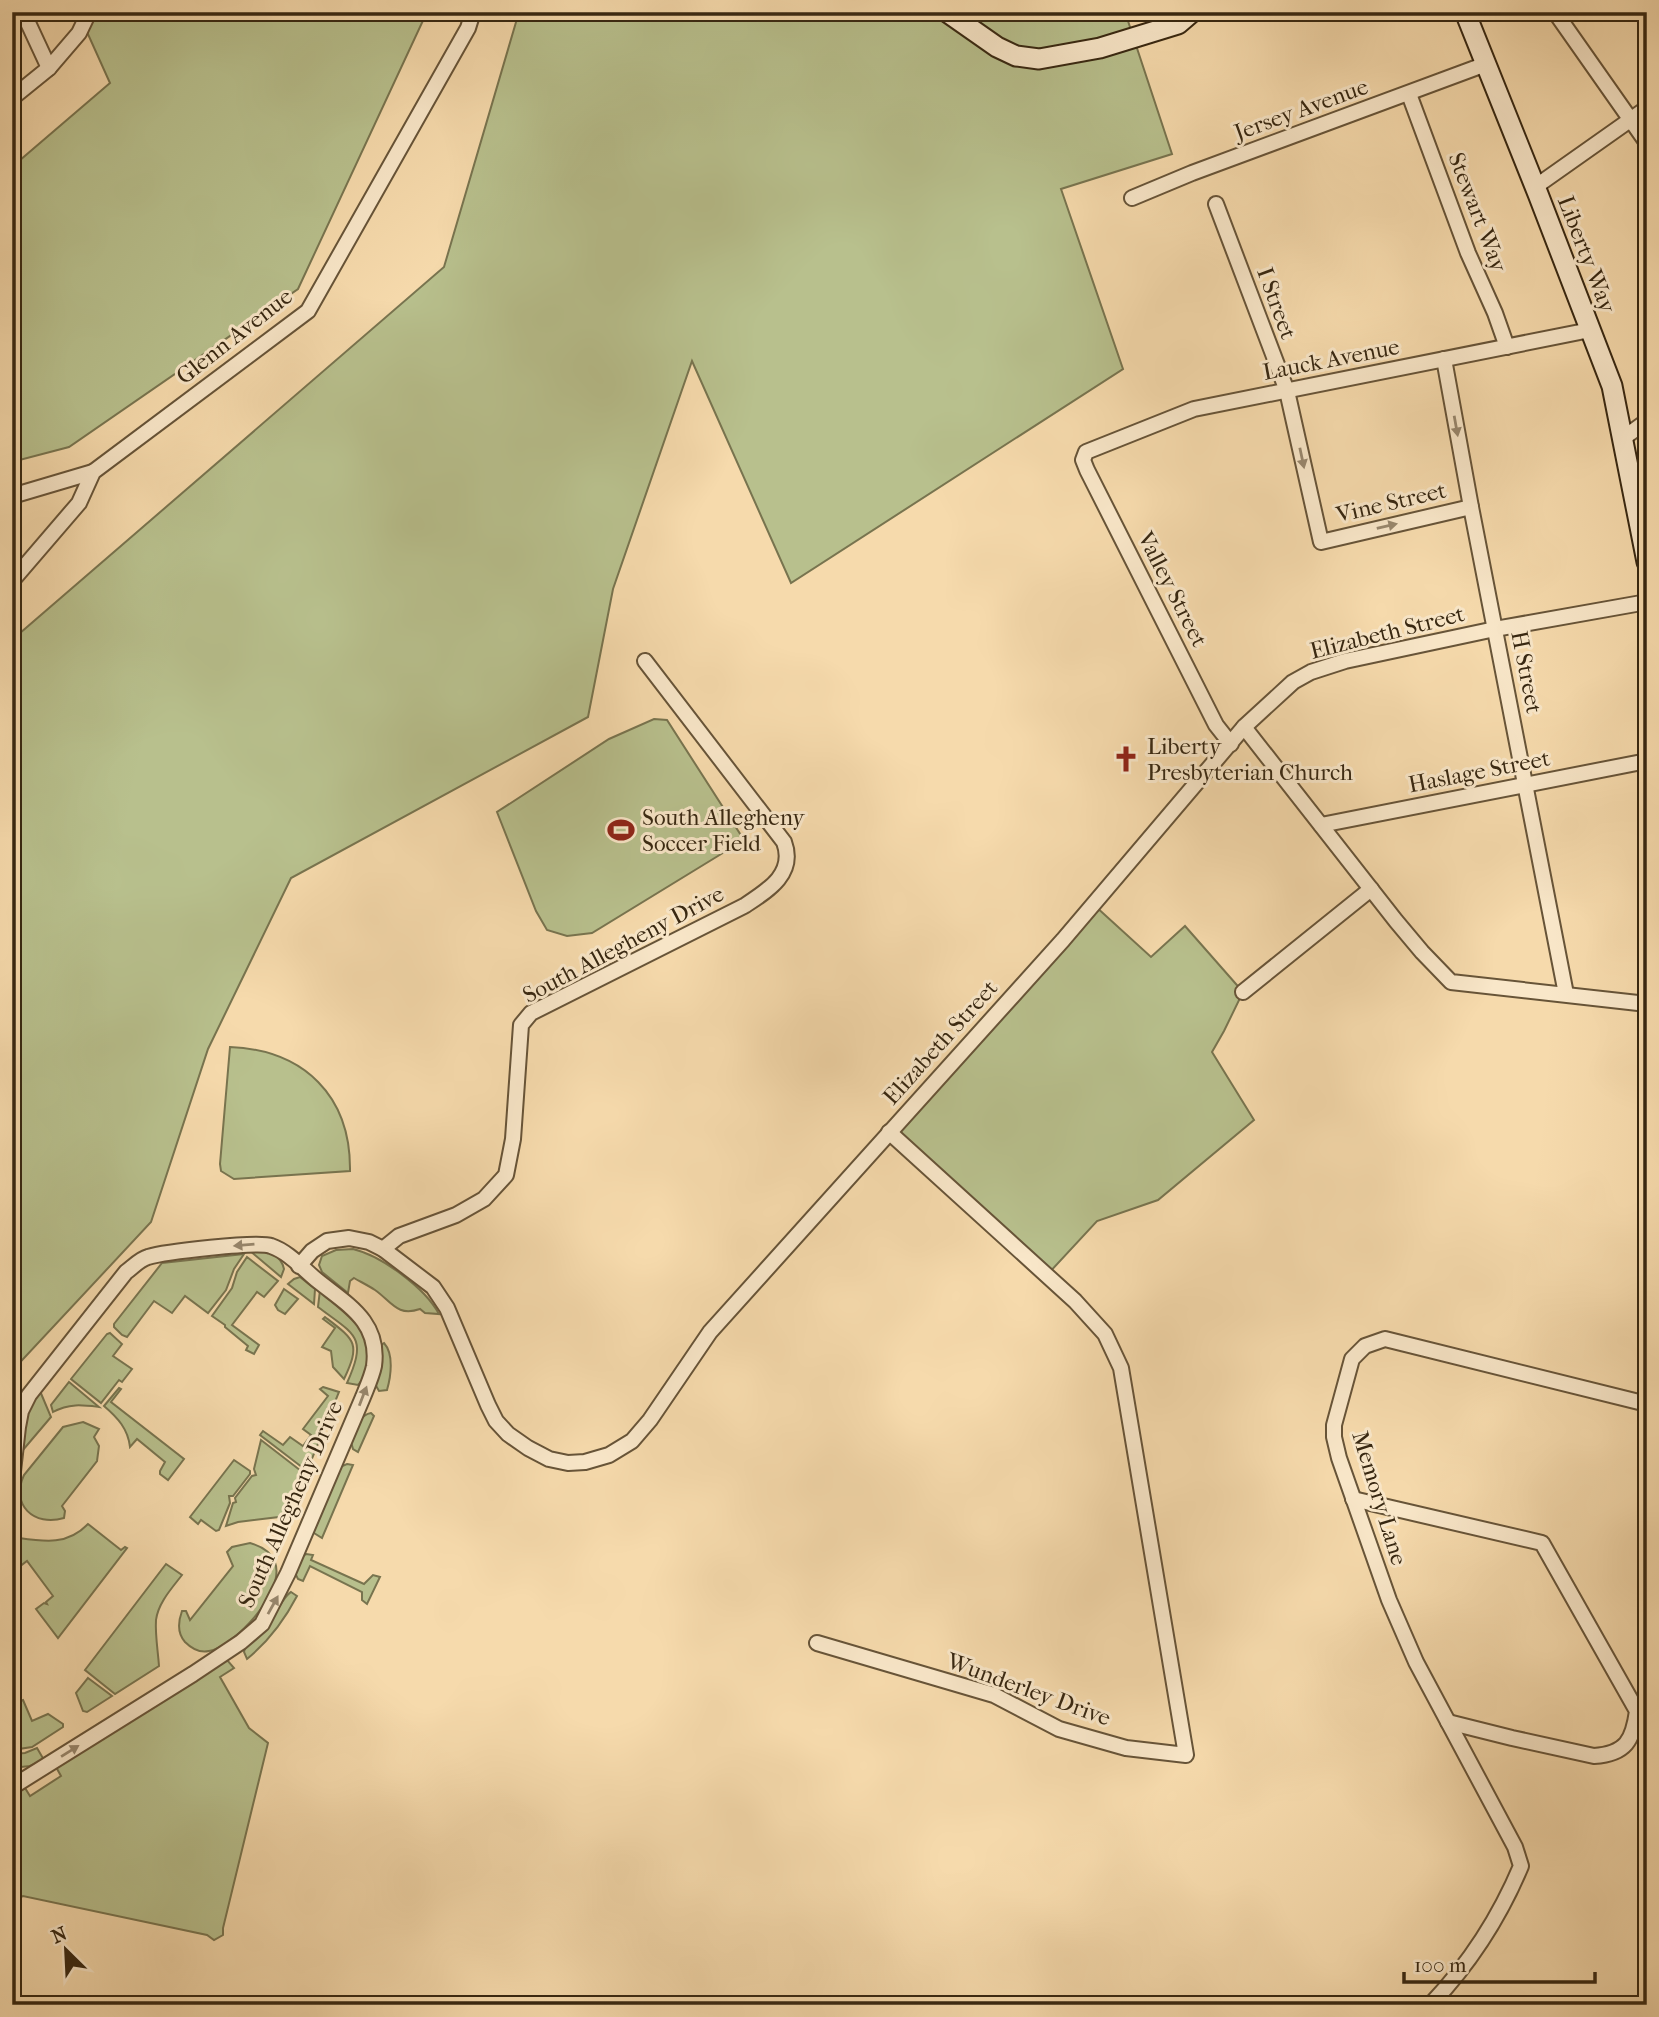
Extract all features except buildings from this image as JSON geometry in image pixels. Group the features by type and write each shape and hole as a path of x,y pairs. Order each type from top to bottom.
{"street":[{"path":"23,12 49,68"},
{"path":"12,98 49,68 79,33 89,12"},
{"name":"Glenn Avenue","path":"12,581 79,503 93,472 308,311 468,28 473,12"},
{"path":"947,12 997,47 1016,56 1039,59 1100,48 1178,24 1192,12"},
{"name":"Liberty Way","path":"1465,12 1612,386 1647,562"},
{"path":"1555,12 1647,143"},
{"name":"Jersey Avenue","path":"1132,198 1192,173 1486,64"},
{"name":"Stewart Way","path":"1409,94 1468,253 1507,347"},
{"path":"1535,187 1647,108"},
{"name":"I Street","path":"1216,204 1287,391 1321,542"},
{"name":"Lauck Avenue","path":"1086,452 1194,409 1590,330"},
{"name":"H Street","path":"1444,359 1566,994"},
{"path":"1622,439 1647,421"},
{"name":"Valley Street","path":"1086,452 1083,460 1093,482 1216,725 1231,744"},
{"path":"12,496 93,472"},
{"name":"Vine Street","path":"1321,542 1471,507"},
{"name":"Elizabeth Street","path":"383,1249 433,1287 440,1297 488,1405 496,1421 508,1434 549,1459 568,1463 585,1462 609,1455 632,1441 650,1420 710,1332 1063,940 1244,727 1284,689 1311,672 1345,661 1495,629 1647,602"},
{"name":"South Allegheny Drive","path":"383,1249 399,1236 456,1215 484,1199 506,1175 513,1139 521,1025 531,1013 744,906 769,890 785,868 788,853 783,842 645,661"},
{"path":"1244,727 1396,920 1451,982 1647,1004"},
{"name":"Haslage Street","path":"1321,825 1647,761"},
{"path":"1243,992 1371,889"},
{"name":"Wunderley Drive","path":"817,1643 994,1695 1059,1729 1126,1748 1186,1755 1121,1368 1105,1334 1075,1301 889,1132"},
{"path":"299,1266 312,1251 327,1241 349,1238 369,1242 383,1249"},
{"name":"South Allegheny Drive","path":"12,1480 21,1411 29,1395 126,1272 145,1257 252,1244 269,1245 283,1252 350,1305 364,1320 371,1334 374,1368 281,1590 262,1624 241,1642 193,1674 12,1787"},
{"name":"Memory Lane","path":"1432,2003 1469,1958 1495,1918 1521,1866 1515,1847 1416,1662 1389,1601 1353,1499 1334,1437 1334,1425 1352,1359 1365,1346 1385,1339 1647,1404"},
{"path":"1353,1499 1542,1543 1637,1711 1634,1730 1626,1744 1617,1752 1594,1756 1448,1722"},
{"path":"12,1774 35,1772"}],"green space":[{"path":"78,12 427,12 298,289 69,447 12,462 12,167 110,83"},
{"path":"519,12 1125,12 1172,154 1061,189 1123,369 791,583 692,361 613,589 588,717 291,878 208,1049 151,1222 12,1371 12,640 444,267"},
{"name":"South Allegheny Soccer Field","path":"654,719 667,720 744,840 592,933 567,936 547,930 536,911 497,812 609,739"},
{"path":"1094,905 1151,957 1185,926 1243,992 1212,1052 1254,1120 1158,1200 1097,1221 1047,1275 889,1132"},
{"path":"230,1047 256,1050 280,1057 301,1068 318,1082 332,1100 342,1120 348,1144 350,1171 234,1179 221,1171"},
{"path":"353,1249 377,1258 402,1274 424,1294 439,1314 425,1313 420,1309 400,1310 375,1290 354,1278 350,1281 348,1293 322,1272 319,1265 322,1256 336,1250"},
{"path":"249,1250 266,1252 279,1259 284,1269 281,1277"},
{"path":"244,1254 234,1269 226,1290 208,1313 185,1296 172,1313 154,1301 127,1337 114,1327 162,1263"},
{"path":"247,1257 278,1281 264,1297 257,1292 232,1325 259,1345 254,1354 246,1350 248,1346 212,1316 232,1288 237,1272"},
{"path":"300,1277 315,1289 314,1304 288,1284"},
{"path":"284,1289 298,1299 285,1314 275,1305"},
{"path":"320,1290 346,1311 364,1337 368,1360 365,1374 358,1385 347,1383 357,1355 354,1338 341,1324 318,1307"},
{"path":"325,1317 343,1331 352,1343 352,1357 344,1379 333,1367 331,1351 322,1347 335,1328 323,1319"},
{"path":"110,1333 122,1344 113,1356 132,1369 122,1382 119,1380 101,1403 71,1379"},
{"path":"384,1343 389,1353 390,1372 387,1390 379,1391 375,1384 380,1346"},
{"path":"69,1382 99,1407 70,1406 53,1412 51,1405"},
{"path":"323,1387 339,1392 307,1471 260,1435 263,1431 283,1445 290,1437 303,1446 311,1435 303,1429 328,1396 320,1389"},
{"path":"119,1388 121,1389 111,1402 184,1459 168,1480 160,1474 165,1462 137,1439 130,1447 122,1424 104,1406"},
{"path":"40,1391 51,1417 23,1450 26,1419"},
{"path":"371,1413 374,1416 358,1452 353,1449 351,1442 360,1420"},
{"path":"83,1422 99,1429 94,1437 99,1446 97,1461 62,1506 65,1511 64,1518 53,1520 34,1516 27,1511 20,1496 24,1475 63,1427"},
{"path":"261,1440 305,1474 287,1516 226,1526 233,1503 236,1502 235,1498 252,1476 256,1475 254,1469"},
{"path":"234,1460 250,1471 250,1474 233,1496 229,1496 230,1503 219,1530 216,1531 201,1520 198,1524 190,1517"},
{"path":"353,1465 322,1538 314,1533 314,1528 340,1467"},
{"path":"88,1524 121,1550 127,1548 58,1638 36,1609 44,1603 47,1604 53,1596 27,1561 19,1567 12,1558 12,1537 53,1541 71,1536"},
{"path":"250,1543 266,1551 275,1562 273,1589 255,1617 233,1638 212,1650 199,1651 193,1648 182,1639 179,1631 182,1611 186,1611 190,1620 233,1566 227,1552 232,1547"},
{"path":"306,1554 313,1555 311,1560 364,1584 373,1575 380,1577 367,1604 362,1600 362,1592 310,1566 303,1581 298,1579 295,1573"},
{"path":"166,1564 182,1575 166,1596 157,1614 159,1666 115,1694 85,1670"},
{"path":"291,1592 297,1596 287,1614 269,1638 247,1659 245,1648 266,1629 281,1603"},
{"path":"225,1660 234,1668 220,1677 249,1728 268,1743 223,1935 214,1940 207,1935 23,1896 12,1903 12,1797 25,1788 30,1796 61,1776 56,1767"},
{"path":"88,1678 112,1696 87,1712 83,1711 76,1693"},
{"path":"23,1700 32,1721 48,1714 63,1724 63,1727 32,1747 12,1750 12,1704"},
{"path":"37,1748 44,1760 30,1766 12,1768 12,1754"}],"place":[{"name":"Liberty Presbyterian Church","path":"1126,759"},
{"name":"South Allegheny Soccer Field","path":"621,830"}]}
